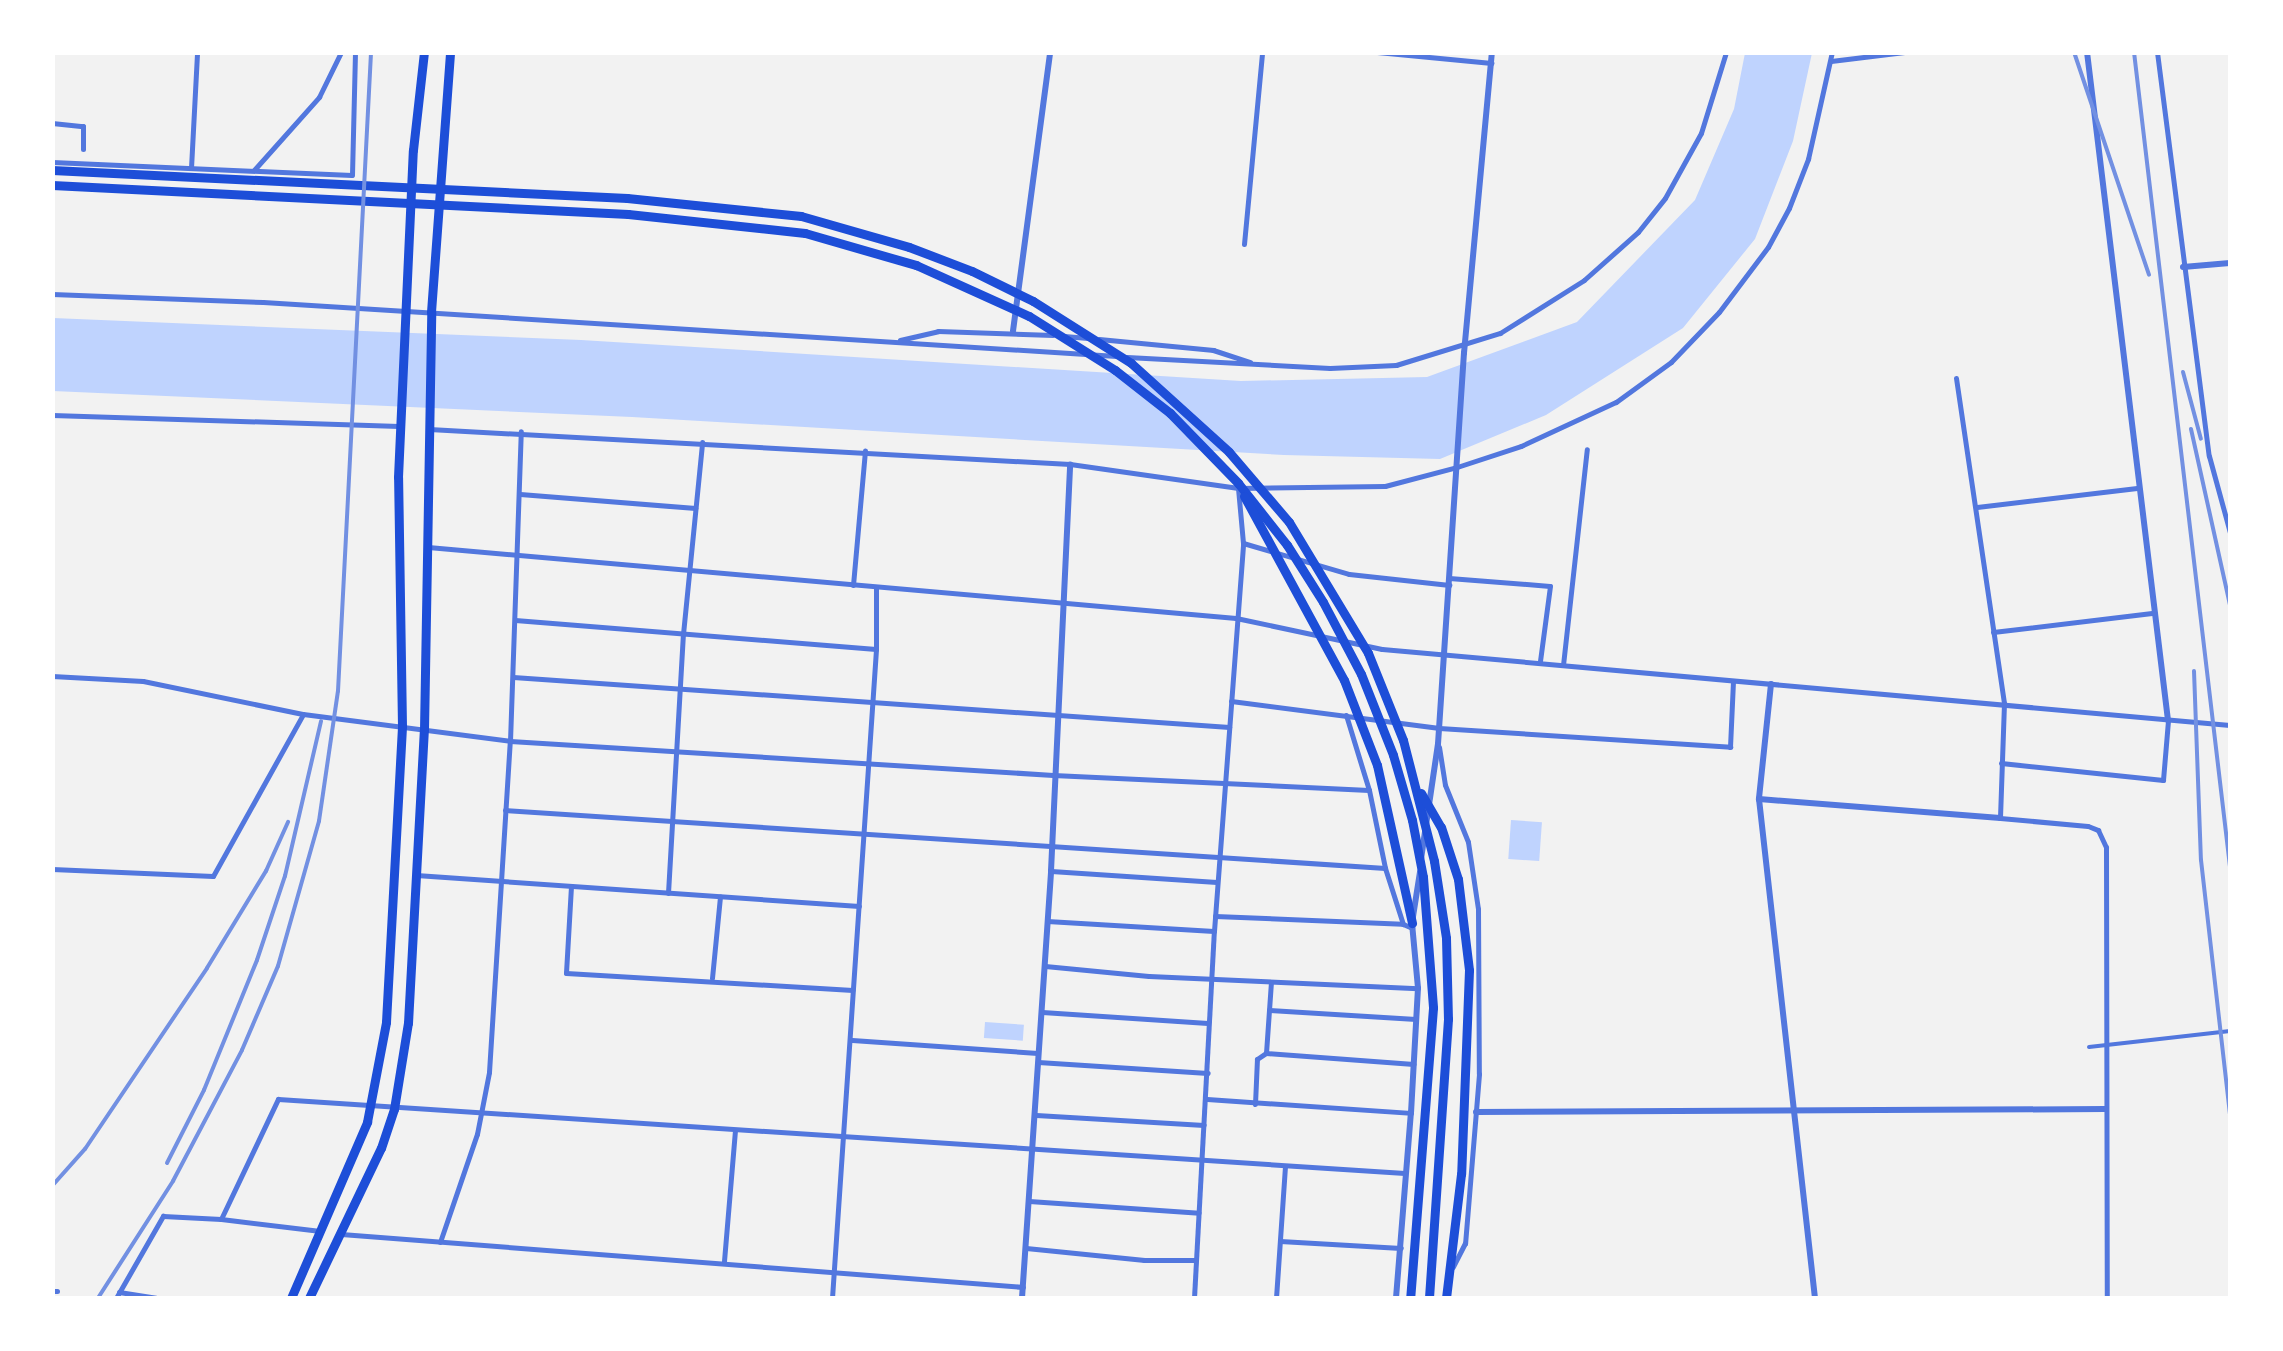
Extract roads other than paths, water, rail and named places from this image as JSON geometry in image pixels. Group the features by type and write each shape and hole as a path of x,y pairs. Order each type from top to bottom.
{"highway":[{"path":"290,1298 350,1167 371,1106 386,1022 402,726 400,423 413,150 424,52"},
{"path":"310,1298 394,1110 408,1023 424,730 430,312 450,52"},
{"path":"52,170 627,198 756,209 846,227 972,272 1033,301 1131,363 1229,452 1289,522 1352,623 1375,670 1417,786 1446,938 1447,1003 1429,1298"},
{"path":"52,185 628,214 804,233 916,265 975,290 1076,343 1170,413 1238,486 1296,560 1361,674 1393,755 1412,820 1425,896 1433,1008 1410,1298"},
{"path":"1238,486 1344,680 1377,765 1409,925"},
{"path":"1417,786 1442,827 1465,912 1470,1027 1461,1174 1446,1298"}],"street":[{"path":"191,168 197,52"},
{"path":"252,172 318,97 341,52"},
{"path":"52,162 352,174 356,52"},
{"path":"1013,331 1050,52"},
{"path":"1244,244 1262,52"},
{"path":"1377,52 1491,62"},
{"path":"1409,925 1440,728 1465,350 1492,52"},
{"path":"52,294 430,312 1258,365 1396,366 1465,350 1532,316 1584,280 1638,232 1666,198 1701,133 1726,52"},
{"path":"426,425 1070,464 1201,486 1385,486 1521,446 1616,402 1671,362 1719,312 1768,247 1789,208 1808,159 1832,52"},
{"path":"1831,61 1904,52"},
{"path":"2001,763 2163,780 2168,720 2152,613 2087,52"},
{"path":"2156,52 2209,456 2230,533"},
{"path":"52,123 83,126 83,149"},
{"path":"2183,267 2230,263"},
{"path":"892,342 938,331 1013,331 1213,350 1258,365"},
{"path":"1956,378 2004,703 2000,818"},
{"path":"52,414 400,423"},
{"path":"440,1242 481,1113 489,1072 510,740 522,431"},
{"path":"668,893 680,686 702,442"},
{"path":"1563,665 1587,449"},
{"path":"853,585 865,451"},
{"path":"1024,1298 1051,871 1070,464"},
{"path":"1194,1298 1208,1099 1208,1023 1243,543 1238,486"},
{"path":"1977,507 2137,488"},
{"path":"520,494 696,508"},
{"path":"1243,543 1349,574 1550,586 1540,662"},
{"path":"424,547 1236,618 1382,649 2230,725"},
{"path":"832,1298 873,702 876,588"},
{"path":"1993,632 2152,613"},
{"path":"515,620 876,648"},
{"path":"52,676 143,681 303,714 510,740 1054,776 1369,790"},
{"path":"512,677 1228,727"},
{"path":"1231,701 1440,728 1730,746 1733,680"},
{"path":"1771,684 1759,799 1815,1298"},
{"path":"52,869 213,876 303,714"},
{"path":"1346,716 1369,790 1385,868 1409,925 1418,988 1396,1298"},
{"path":"1438,744 1445,785 1468,842 1478,909 1476,1112 1465,1243 1448,1279"},
{"path":"1759,799 2088,826 2102,837 2108,1298"},
{"path":"505,810 1385,868"},
{"path":"1051,871 1218,882"},
{"path":"416,875 859,906"},
{"path":"571,886 566,973 852,990"},
{"path":"712,979 720,896"},
{"path":"1215,916 1409,925"},
{"path":"1046,920 1214,931"},
{"path":"1044,966 1212,980 1418,988"},
{"path":"1266,1054 1271,982"},
{"path":"1269,1010 1416,1019"},
{"path":"1042,1012 1208,1023"},
{"path":"2089,1048 2230,1032"},
{"path":"851,1040 1038,1053"},
{"path":"1255,1104 1257,1060 1266,1054 1414,1064"},
{"path":"1038,1062 1208,1073"},
{"path":"221,1219 278,1099 394,1110 1404,1173"},
{"path":"1208,1099 1411,1113"},
{"path":"1476,1112 2105,1109"},
{"path":"1036,1114 1204,1125"},
{"path":"724,1262 736,1130"},
{"path":"1276,1298 1285,1167"},
{"path":"1029,1200 1162,1214 1200,1213"},
{"path":"156,1298 117,1295 163,1216 320,1231"},
{"path":"341,1234 1023,1287"},
{"path":"1280,1241 1401,1248"},
{"path":"1026,1248 1144,1260 1196,1260"}],"water":[{"path":"1745,53 1812,53 1793,141 1755,239 1683,328 1546,415 1440,459 1284,455 632,417 53,391 53,318 581,340 1241,381 1427,377 1577,322 1695,200 1734,109"},
{"path":"1511,820 1542,822 1539,861 1508,859"},
{"path":"985,1022 1024,1025 1023,1041 984,1038"}],"railway":[{"path":"98,1298 173,1181 242,1050 278,966 319,821 338,691 371,52"},
{"path":"2074,52 2149,275"},
{"path":"2134,52 2230,867"},
{"path":"2183,372 2201,439"},
{"path":"2191,429 2230,605"},
{"path":"2194,671 2201,860 2230,1114"},
{"path":"167,1163 204,1090 257,960 285,876 321,721"},
{"path":"52,1186 85,1149 207,968 266,871 288,822"}]}
